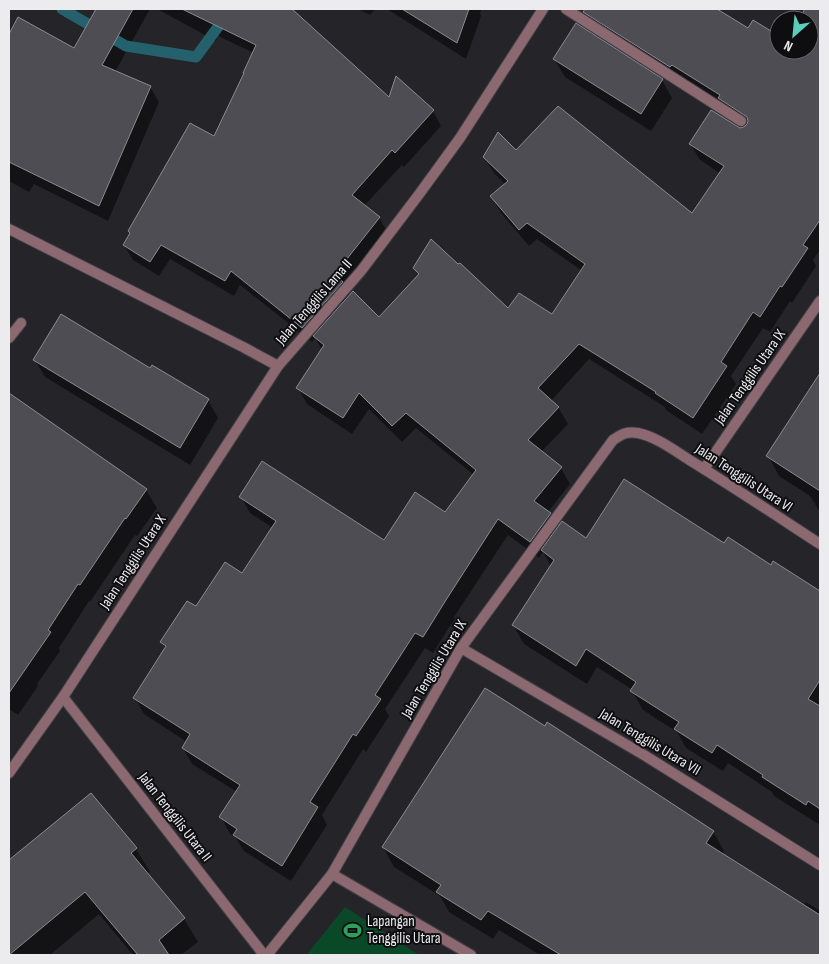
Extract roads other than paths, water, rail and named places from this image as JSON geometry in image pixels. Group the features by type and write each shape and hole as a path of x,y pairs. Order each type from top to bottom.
{"street":[{"name":"Jalan Tenggilis Lama II","path":"9,229 278,366 361,271 420,193 460,138 543,9"},
{"path":"566,9 740,121"},
{"name":"Jalan Tenggilis Utara IX","path":"704,469 820,301"},
{"path":"9,338 21,323"},
{"name":"Jalan Tenggilis Utara X","path":"9,772 63,697 278,366"},
{"name":"Jalan Tenggilis Utara IX","path":"265,955 332,874 461,648 613,440 621,434 628,432 652,437"},
{"name":"Jalan Tenggilis Utara VI","path":"652,437 820,544"},
{"name":"Jalan Tenggilis Utara VII","path":"461,648 644,755 820,864"},
{"name":"Jalan Tenggilis Utara II","path":"63,697 265,955"},
{"path":"332,874 471,955"}],"waterway":[{"path":"62,9 126,46 196,57 231,9"}],"place":[{"name":"Lapangan Tenggilis Utara","path":"353,930"}]}
